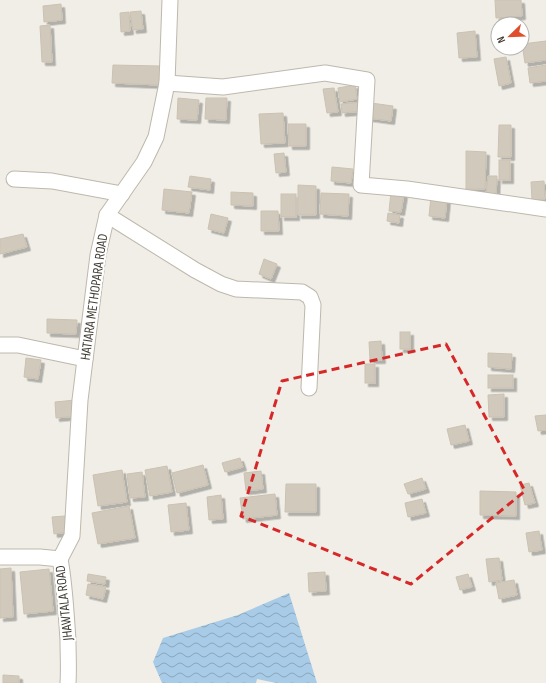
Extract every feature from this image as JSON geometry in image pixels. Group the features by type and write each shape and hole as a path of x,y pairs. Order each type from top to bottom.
{"street":[{"name":"HATIARA METHOPARA ROAD","path":"60,559 72,536 80,400 98,255 107,215 144,162 156,137 167,83 170,0"},
{"path":"167,83 223,87 325,73 367,80 361,185 407,189 546,209"},
{"path":"14,179 52,181 122,194"},
{"path":"107,215 195,270 221,284 236,289 302,292 310,297 313,305 309,388"},
{"path":"0,345 18,345 85,359"},
{"name":"JHAWTALA ROAD","path":"0,557 40,557 60,559 67,623 68,683"}],"highlighted area":[{"path":"446,344 525,491 411,584 241,516 282,381"}],"water":[{"path":"289,593 317,683 276,683 257,679 256,683 162,683 153,662 163,638 238,615"}],"building":[{"path":"495,0 521,0 522,16 496,16"},
{"path":"61,4 62,20 44,22 43,6"},
{"path":"141,11 143,29 133,30 130,12"},
{"path":"129,12 130,31 121,32 120,13"},
{"path":"50,25 52,62 42,62 40,26"},
{"path":"475,31 477,57 459,58 457,33"},
{"path":"546,41 546,60 525,63 524,56 530,56 530,43"},
{"path":"506,57 511,83 499,86 494,59"},
{"path":"113,65 160,66 160,85 112,83"},
{"path":"546,65 546,81 530,83 528,68"},
{"path":"355,85 357,99 340,102 338,88"},
{"path":"334,88 338,112 327,113 323,89"},
{"path":"178,98 199,100 197,120 177,119"},
{"path":"206,98 227,98 226,120 205,119"},
{"path":"362,102 363,111 342,113 341,104"},
{"path":"371,103 393,106 391,121 369,118"},
{"path":"283,113 285,143 261,144 259,114"},
{"path":"288,124 306,124 306,146 289,146"},
{"path":"499,125 511,125 511,157 498,157"},
{"path":"466,151 486,152 485,189 466,189"},
{"path":"284,153 286,172 276,173 274,154"},
{"path":"499,160 510,160 510,180 499,180"},
{"path":"332,167 353,169 351,183 331,181"},
{"path":"190,176 211,179 210,190 188,187"},
{"path":"488,176 497,176 496,196 486,195"},
{"path":"544,181 545,199 532,200 531,182"},
{"path":"298,185 316,186 316,215 298,215"},
{"path":"164,189 192,192 189,213 162,210"},
{"path":"231,192 253,193 253,206 231,205"},
{"path":"391,192 404,194 401,212 389,211"},
{"path":"321,193 349,194 348,216 320,214"},
{"path":"281,194 296,194 296,217 281,217"},
{"path":"431,196 447,199 445,218 429,216"},
{"path":"261,211 278,211 279,231 261,231"},
{"path":"388,213 400,215 399,223 387,221"},
{"path":"211,214 228,218 224,233 208,229"},
{"path":"23,234 27,247 0,254 0,239"},
{"path":"264,259 277,264 271,279 259,274"},
{"path":"47,319 77,320 76,334 47,333"},
{"path":"400,332 410,332 410,349 400,349"},
{"path":"381,341 382,360 370,360 369,342"},
{"path":"488,353 512,354 511,369 488,367"},
{"path":"26,358 41,360 38,379 24,377"},
{"path":"365,364 375,364 375,383 365,383"},
{"path":"488,375 513,375 513,388 488,388"},
{"path":"504,394 504,417 489,417 488,395"},
{"path":"75,400 77,416 56,418 55,402"},
{"path":"546,415 546,430 538,431 535,416"},
{"path":"465,425 469,441 451,445 447,429"},
{"path":"240,458 243,467 225,472 222,463"},
{"path":"203,465 208,485 177,493 172,473"},
{"path":"167,466 172,492 150,496 145,470"},
{"path":"122,470 127,502 98,506 93,475"},
{"path":"261,471 263,489 246,491 244,473"},
{"path":"142,472 145,497 130,498 127,474"},
{"path":"422,478 426,489 408,494 404,484"},
{"path":"529,483 535,503 525,505 520,485"},
{"path":"286,484 316,484 316,512 285,512"},
{"path":"480,491 516,492 516,516 480,515"},
{"path":"275,494 277,515 243,519 240,498"},
{"path":"221,495 223,519 209,520 207,497"},
{"path":"422,499 426,513 408,517 405,503"},
{"path":"186,503 189,530 171,532 168,505"},
{"path":"129,506 135,538 98,544 92,513"},
{"path":"65,516 67,532 54,534 52,517"},
{"path":"539,531 542,550 529,552 526,533"},
{"path":"499,558 502,580 489,582 486,559"},
{"path":"11,568 13,617 0,618 0,569"},
{"path":"49,569 53,611 24,614 20,572"},
{"path":"325,572 326,591 309,592 308,573"},
{"path":"88,574 106,577 105,584 87,581"},
{"path":"468,574 472,587 460,590 456,577"},
{"path":"514,580 517,595 499,599 496,583"},
{"path":"88,584 106,587 103,599 86,595"},
{"path":"3,675 19,676 19,683 3,683"}]}
